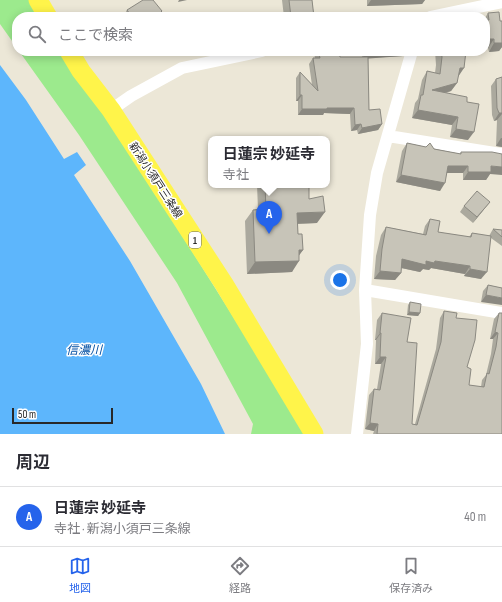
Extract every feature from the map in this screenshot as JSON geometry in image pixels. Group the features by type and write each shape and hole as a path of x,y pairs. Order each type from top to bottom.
{"main road":[{"path":"38,0 45,12"},
{"name":"新潟小須戸三条線","path":"72,56 81,71 111,110 224,284 314,434"}],"street":[{"path":"454,12 502,2"},
{"path":"111,110 131,96 182,68 238,56"},
{"path":"357,434 367,344 365,290 370,215 377,174 411,56"},
{"path":"388,136 502,154"},
{"path":"365,290 502,313"}],"green space":[{"path":"0,0 34,0 42,12 12,12 12,41 0,24"},
{"path":"23,56 69,56 307,434 251,434 253,424 177,283 79,135"}],"water":[{"name":"信濃川","path":"0,65 26,100 64,159 77,152 86,165 74,175 130,261 201,384 225,434 0,434"}],"building":[{"path":"143,0 153,0 162,11 128,12 127,10"},
{"path":"289,0 312,0 313,12 290,12"},
{"path":"499,12 500,21 502,21 502,43 494,43 494,39 490,39 490,13"},
{"path":"319,56 368,57 369,110 380,109 382,124 362,128 361,124 355,125 354,108 302,109 302,95 300,95 300,72 318,91 313,58 320,58"},
{"path":"465,56 464,68 460,68 457,83 432,90 467,97 467,102 479,104 474,132 456,129 458,117 418,110 421,95 423,95 427,71 440,74 442,57"},
{"path":"502,77 502,113 499,113 497,108 496,79"},
{"path":"407,143 426,147 430,143 434,149 461,154 461,152 492,152 502,154 502,167 491,166 491,172 468,172 468,166 448,166 445,183 401,175"},
{"path":"265,188 309,188 309,199 323,196 325,212 297,213 298,234 302,234 303,250 299,250 299,261 255,262 253,210 266,209"},
{"path":"477,191 490,202 477,217 464,206"},
{"path":"430,219 440,221 438,232 471,237 472,233 491,236 487,272 470,269 470,266 435,261 434,263 426,261 426,265 402,259 401,273 380,271 386,227 426,235"},
{"path":"493,229 502,230 502,237"},
{"path":"488,285 502,288 502,298 486,295"},
{"path":"410,302 421,304 420,313 409,312"},
{"path":"444,311 457,313 456,318 477,320 475,340 467,367 471,369 469,385 484,387 496,347 498,333 495,332 499,313 502,313 502,434 377,434 378,424 370,423 374,389 380,390 386,357 380,357 382,313 411,318 407,342 417,343 412,424 417,425 441,342"}],"place":[{"name":"日蓮宗 妙延寺","path":"269,234"}]}
